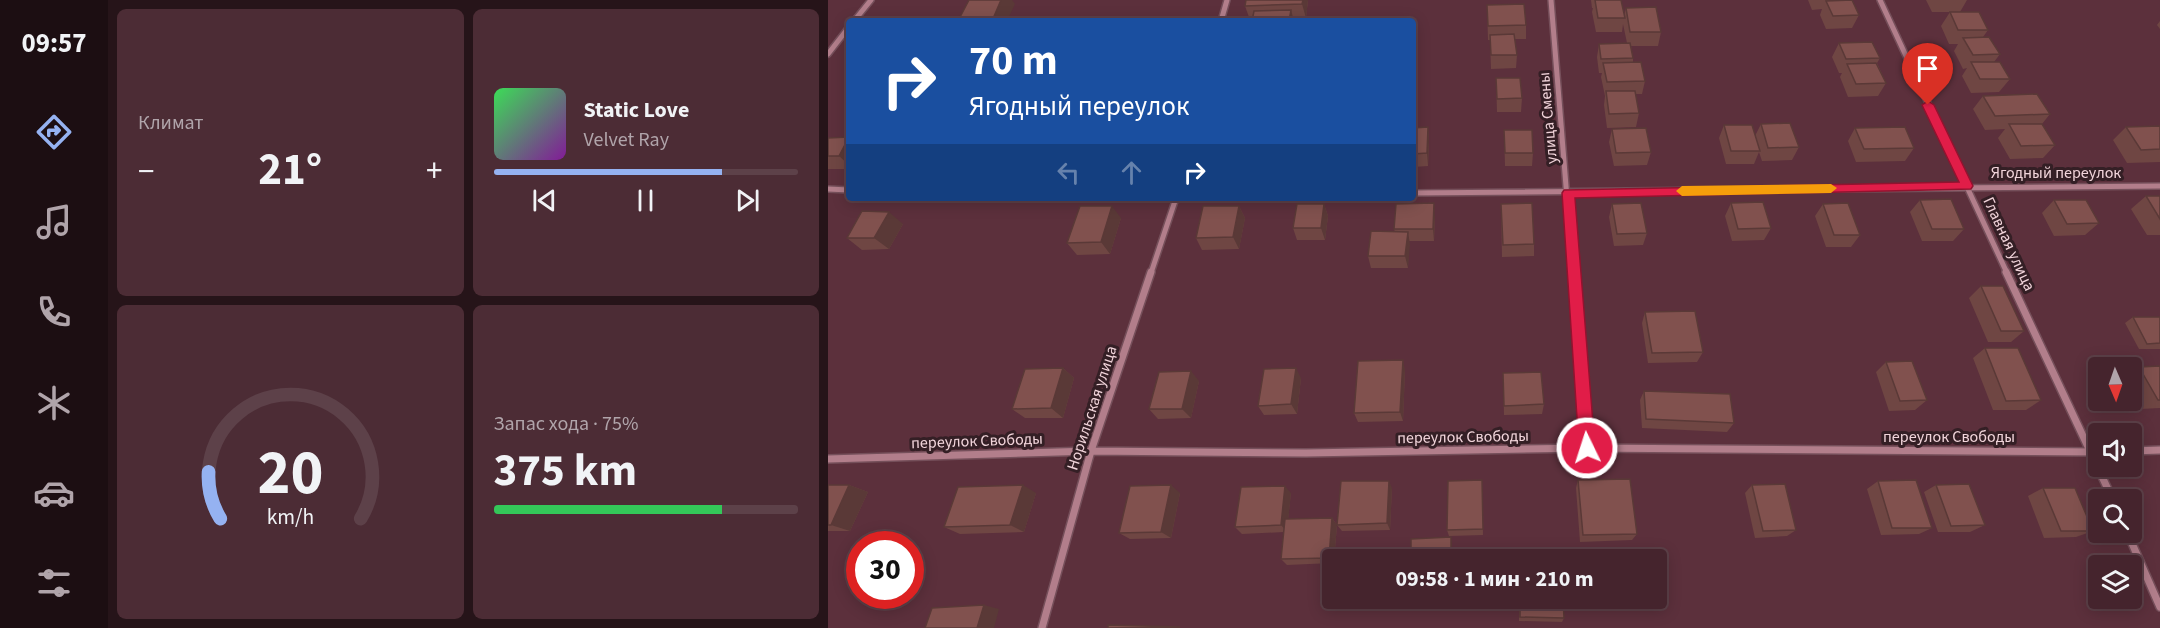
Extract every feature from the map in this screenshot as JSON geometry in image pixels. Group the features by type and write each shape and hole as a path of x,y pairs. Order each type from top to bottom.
{"street":[{"path":"856,18 871,0"},
{"path":"1222,18 1227,0"},
{"name":"улица Смены","path":"1551,0 1587,448"},
{"name":"Главная улица","path":"1880,0 2088,437"},
{"path":"828,54 846,31"},
{"name":"Ягодный переулок","path":"1416,193 1568,193 1967,186 2160,186"},
{"path":"828,189 846,190"},
{"name":"Норильская улица","path":"1042,628 1091,451 1175,201"},
{"name":"переулок Свободы","path":"828,459 1091,451 1306,453 1587,448 2088,452"},
{"path":"2142,451 2160,450"},
{"path":"2132,543 2160,607"}],"building":[{"path":"969,0 1001,0 993,18 960,18"},
{"path":"1246,0 1303,0 1302,4 1245,6"},
{"path":"1595,0 1621,0 1625,18 1598,18"},
{"path":"1852,0 1859,15 1833,16 1826,1"},
{"path":"1524,4 1526,25 1488,26 1487,5"},
{"path":"1656,7 1661,32 1630,32 1626,8"},
{"path":"1291,10 1290,18 1253,18 1254,11"},
{"path":"1950,12 1979,12 1988,30 1958,30"},
{"path":"1514,34 1517,55 1491,55 1490,35"},
{"path":"1989,37 2000,54 1973,55 1963,38"},
{"path":"1872,42 1880,58 1846,59 1839,43"},
{"path":"1630,43 1633,58 1601,59 1599,44"},
{"path":"1641,62 1645,81 1607,82 1603,63"},
{"path":"1971,62 2000,62 2010,79 1980,79"},
{"path":"1876,63 1886,83 1856,84 1847,64"},
{"path":"1496,78 1520,78 1522,98 1497,99"},
{"path":"1606,91 1635,91 1639,113 1609,114"},
{"path":"2037,94 2050,114 1995,116 1983,96"},
{"path":"1790,123 1799,147 1768,148 1761,124"},
{"path":"2009,124 2042,124 2055,145 2021,146"},
{"path":"1724,125 1752,125 1760,151 1731,151"},
{"path":"2160,126 2160,149 2141,150 2126,127"},
{"path":"1428,127 1427,153 1416,154 1416,128"},
{"path":"1905,127 1914,148 1864,149 1855,128"},
{"path":"1646,128 1651,152 1616,153 1612,129"},
{"path":"1504,130 1532,130 1533,153 1505,153"},
{"path":"846,137 846,143 839,156 828,156 828,138"},
{"path":"2146,196 2160,196 2160,219"},
{"path":"1951,199 1964,229 1932,229 1920,200"},
{"path":"2054,200 2086,200 2099,223 2067,224"},
{"path":"1763,202 1771,228 1738,229 1731,203"},
{"path":"1434,203 1433,229 1394,229 1396,204"},
{"path":"1532,203 1534,244 1503,245 1501,204"},
{"path":"1641,203 1647,233 1617,234 1612,204"},
{"path":"1848,203 1860,235 1834,235 1823,204"},
{"path":"1297,204 1324,204 1321,228 1293,228"},
{"path":"1080,206 1112,206 1101,242 1067,243"},
{"path":"1203,206 1239,206 1233,237 1196,238"},
{"path":"862,211 889,212 874,238 847,238"},
{"path":"1371,231 1408,232 1405,256 1368,256"},
{"path":"1981,286 2003,286 2024,331 2001,331"},
{"path":"1695,311 1703,352 1652,353 1645,312"},
{"path":"2133,317 2160,317 2160,343 2147,344"},
{"path":"1985,348 2018,348 2041,400 2006,401"},
{"path":"1403,360 1400,412 1354,413 1358,361"},
{"path":"1912,361 1927,400 1900,401 1886,362"},
{"path":"2160,366 2160,400 2142,372 2142,367"},
{"path":"1063,368 1051,408 1012,409 1025,369"},
{"path":"1296,368 1291,404 1258,406 1264,369"},
{"path":"1191,371 1182,409 1149,409 1159,372"},
{"path":"1541,372 1544,404 1504,406 1503,373"},
{"path":"1644,391 1730,394 1734,423 1646,419"},
{"path":"1630,479 1637,534 1583,535 1578,480"},
{"path":"1482,480 1483,529 1447,530 1448,481"},
{"path":"1916,480 1932,528 1892,528 1878,481"},
{"path":"1341,481 1389,481 1387,523 1337,525"},
{"path":"1785,484 1796,530 1763,531 1752,485"},
{"path":"1969,484 1985,525 1951,526 1936,485"},
{"path":"828,485 849,485 831,525 828,525"},
{"path":"1023,485 1010,525 944,527 958,487"},
{"path":"1171,485 1161,532 1119,533 1130,486"},
{"path":"1285,486 1281,525 1235,527 1241,487"},
{"path":"2043,488 2075,488 2088,519 2088,531 2061,531"},
{"path":"1332,518 1330,549 1322,549 1322,558 1281,559 1285,519"},
{"path":"1451,537 1451,549 1411,549 1411,539"},
{"path":"984,605 977,628 925,628 932,608"},
{"path":"1520,609 1564,609 1564,618 1520,617"},
{"path":"1108,625 1180,627 1108,628"}],"slow traffic":[{"path":"1682,191 1831,188"}],"route":[{"path":"1587,448 1568,193 1967,186 1928,105"}]}
